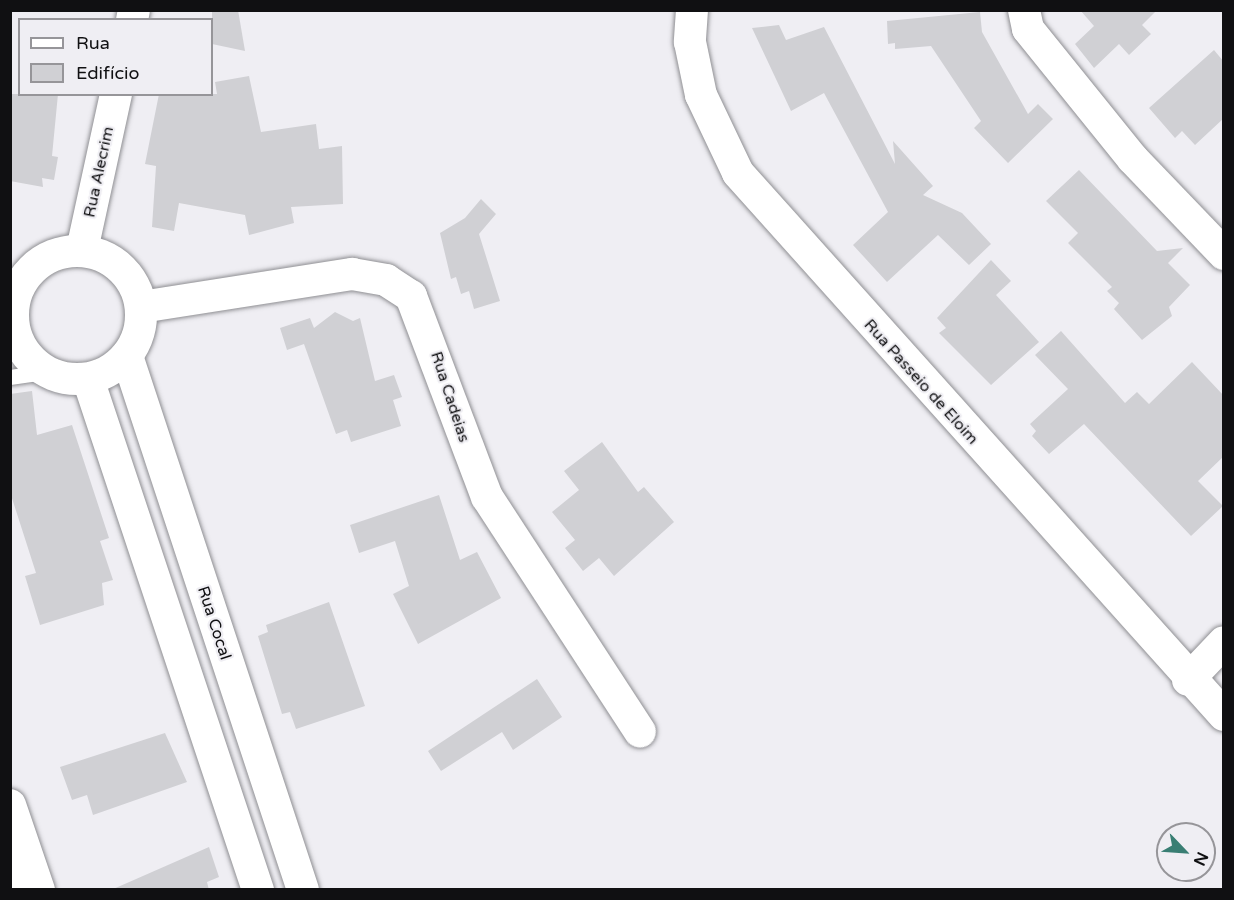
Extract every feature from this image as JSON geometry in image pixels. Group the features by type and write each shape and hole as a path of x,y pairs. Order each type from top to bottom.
{"street":[{"name":"Rua Passeio de Eloim","path":"692,10 690,42 701,95 738,173 1188,680 1224,715"},
{"path":"1024,10 1028,29 1134,159 1224,254"},
{"name":"Rua Alecrim","path":"82,250 116,96"},
{"path":"82,250 110,259 131,279 141,307 139,333 127,356 88,378 46,372 25,354 12,329 13,295 31,270 54,254 82,250"},
{"name":"Rua Cadeias","path":"141,307 352,274 386,280 411,296 487,497 640,732"},
{"name":"Rua Cocal","path":"127,356 303,890"},
{"path":"88,378 258,890"},
{"path":"1188,680 1224,642"},
{"path":"10,805 39,890"},
{"path":"10,875 16,890"}],"lane":[{"path":"10,377 46,372"}],"building":[{"path":"212,10 238,10 245,51 213,44"},
{"path":"1080,10 1157,10 1142,25 1151,34 1129,55 1119,44 1094,68 1075,44 1094,26"},
{"path":"980,12 982,32 1028,114 1038,104 1053,119 1008,163 974,128 981,121 931,46 895,49 895,43 888,44 887,21"},
{"path":"779,25 786,40 824,27 895,164 893,141 933,186 923,195 962,213 991,244 969,265 938,235 887,282 853,245 888,212 824,93 791,111 752,28"},
{"path":"1214,50 1224,62 1224,118 1195,145 1182,131 1175,138 1149,108"},
{"path":"249,76 261,132 316,124 319,149 342,146 343,204 291,207 294,223 249,235 245,215 179,203 174,231 152,227 156,166 145,164 159,96 213,96 217,94 215,82"},
{"path":"10,94 58,96 52,156 58,157 54,180 42,178 43,187 10,181"},
{"path":"1079,170 1157,251 1183,248 1168,263 1190,285 1169,307 1172,316 1142,340 1114,309 1119,303 1107,291 1112,287 1068,243 1078,233 1046,201"},
{"path":"481,199 496,214 479,234 500,301 474,309 469,291 461,294 456,277 451,279 440,233 465,218"},
{"path":"991,260 1011,281 996,295 1039,342 991,385 939,333 946,328 937,318"},
{"path":"335,312 353,321 360,318 375,381 394,375 402,397 393,400 401,426 351,442 347,430 336,434 304,344 287,350 280,328 310,318 314,328"},
{"path":"1061,331 1125,403 1137,392 1149,404 1192,362 1224,396 1224,456 1198,481 1223,506 1191,536 1084,424 1049,454 1032,436 1036,431 1030,424 1068,389 1035,355"},
{"path":"32,391 37,435 72,425 109,538 100,541 113,580 102,583 104,605 40,625 25,576 36,573 10,492 10,394"},
{"path":"602,442 638,492 644,487 674,522 614,576 599,558 583,571 565,548 575,540 552,512 579,490 564,471"},
{"path":"439,495 460,560 477,552 501,598 418,644 393,594 409,586 395,541 359,553 350,525"},
{"path":"329,602 365,706 296,729 290,712 282,714 258,636 268,632 266,625"},
{"path":"537,679 562,717 513,750 502,732 441,771 428,751"},
{"path":"165,733 187,782 93,815 87,795 72,800 60,767"},
{"path":"209,847 219,877 207,882 209,890 111,890"}]}
